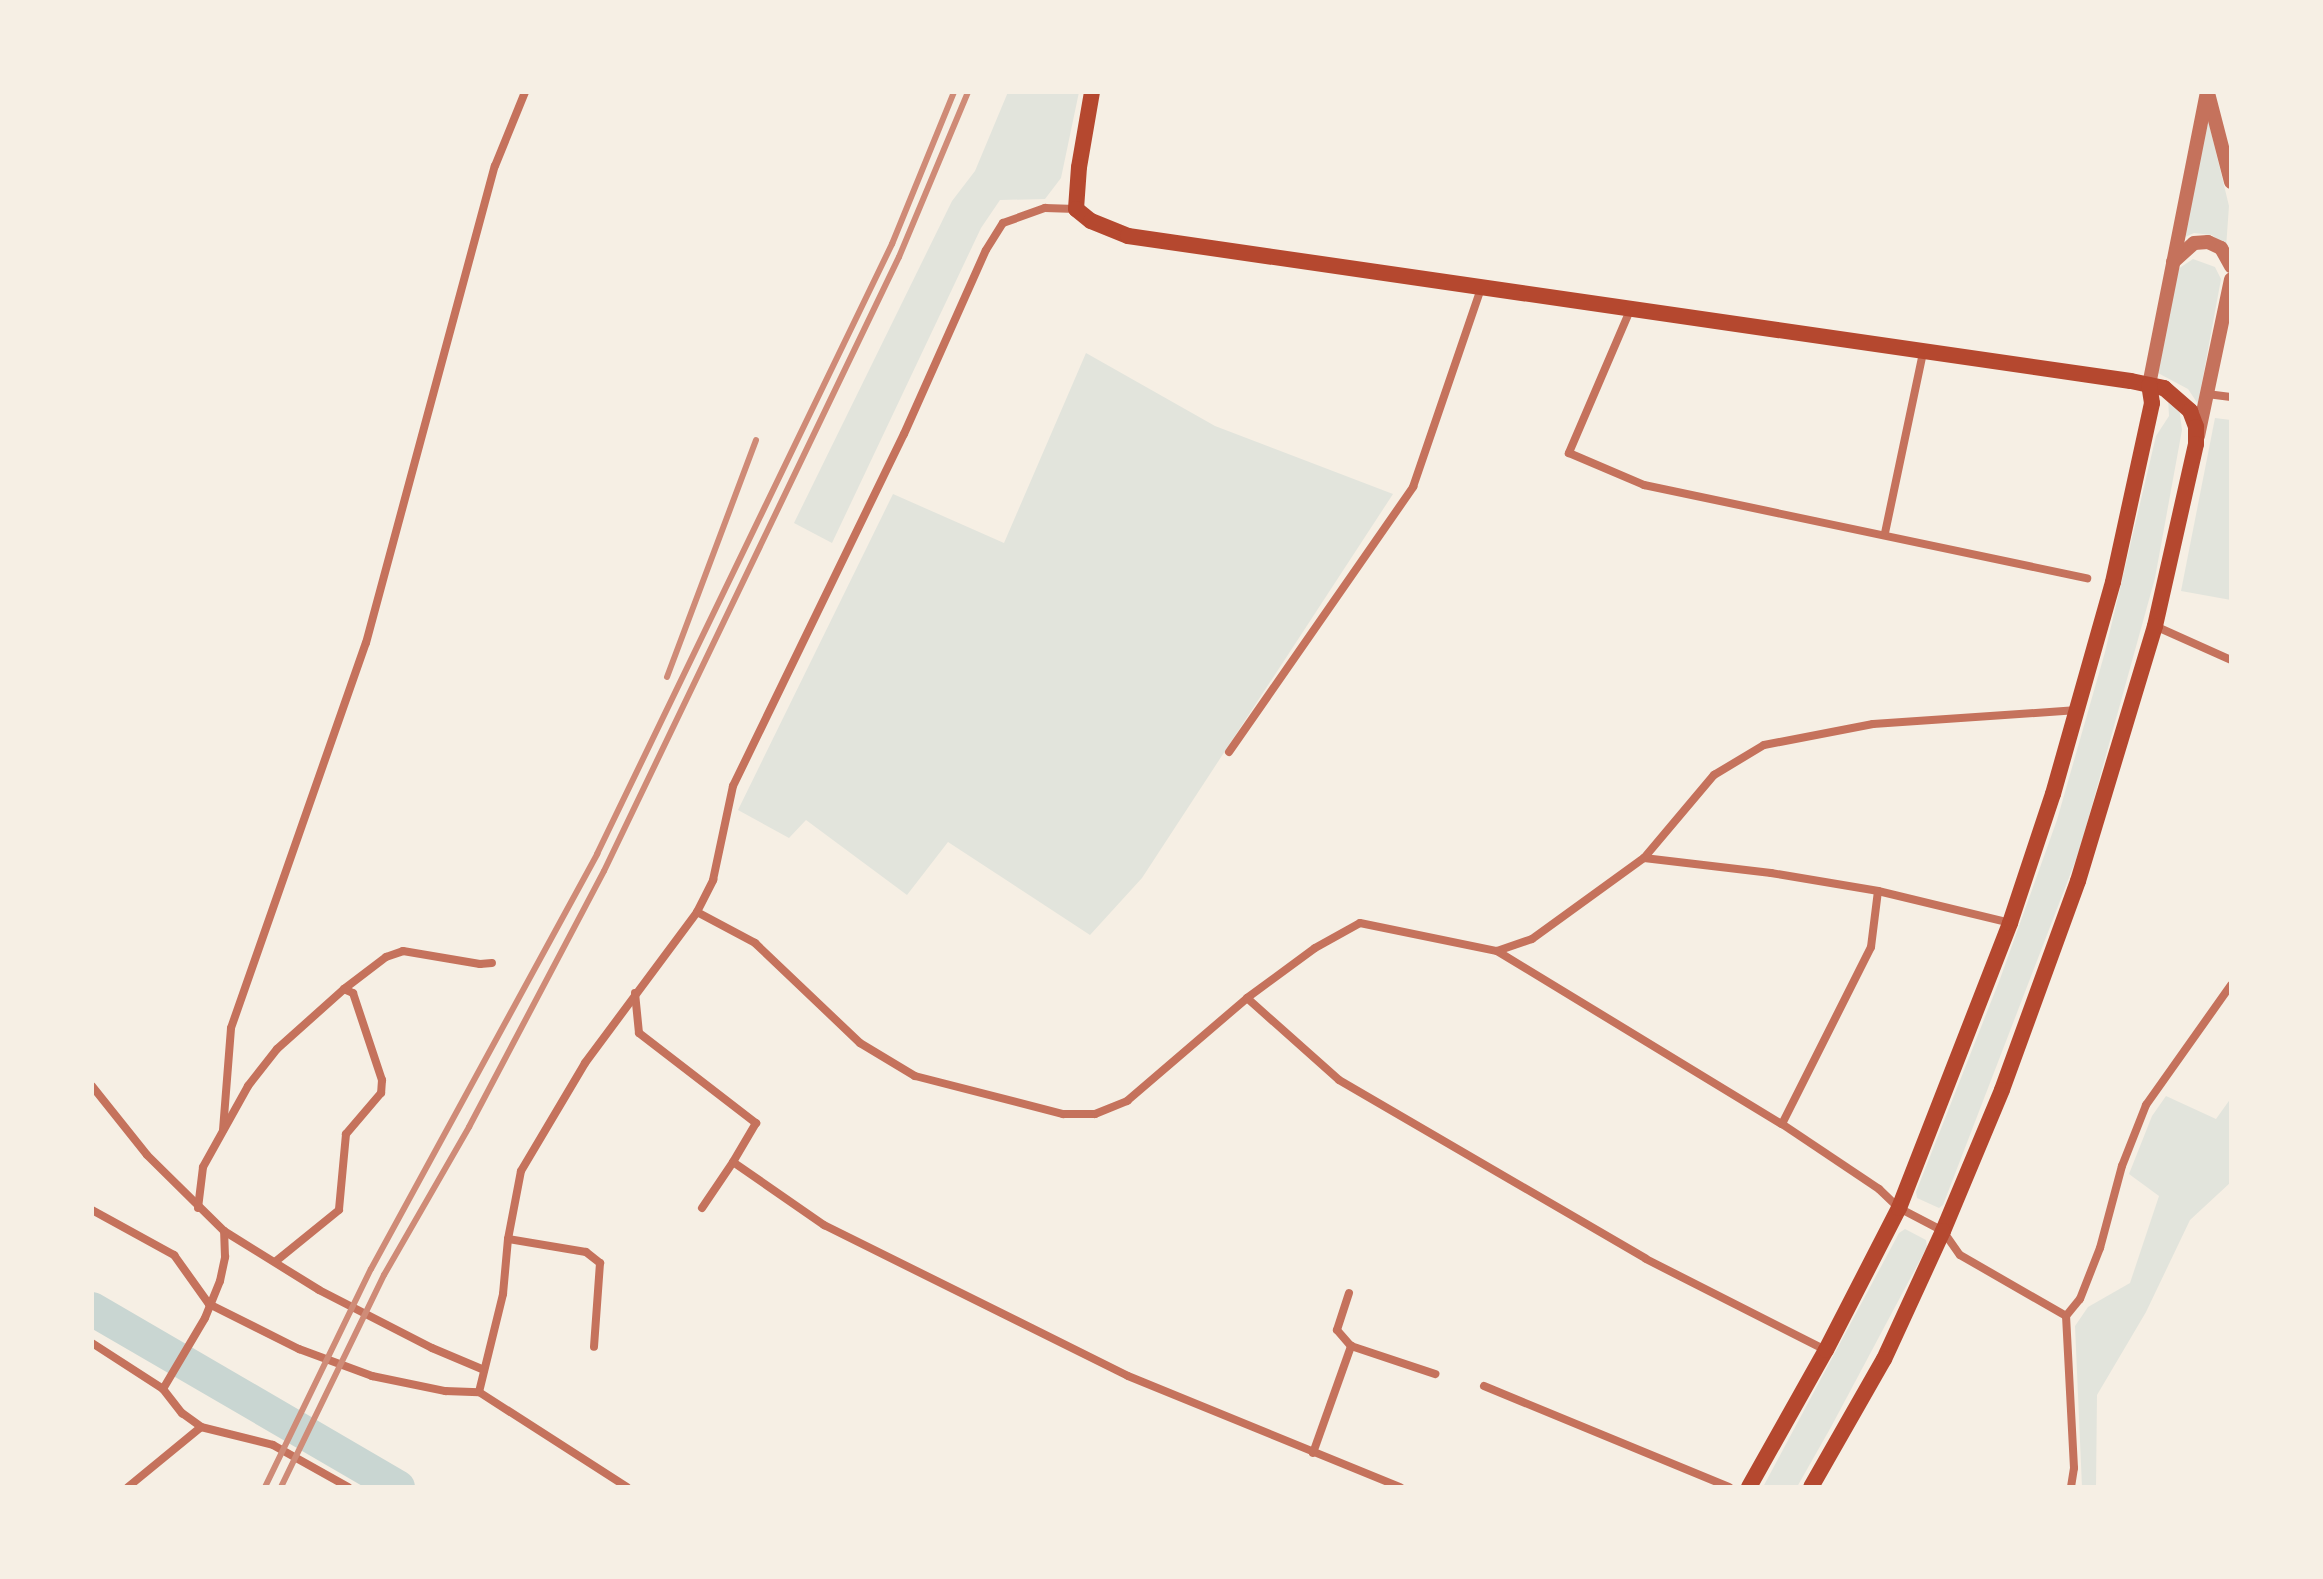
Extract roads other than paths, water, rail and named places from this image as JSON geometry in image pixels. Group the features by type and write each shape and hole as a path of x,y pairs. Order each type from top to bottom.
{"main road":[{"path":"1092,92 1079,167 1076,209 1091,221 1128,236 1483,285 2149,385 2164,388 2190,411 2196,427 2196,444 2155,626 2078,881 2002,1090 1943,1231 1884,1359 1811,1487"},
{"path":"1749,1487 1826,1350 1899,1208 2010,923 2079,710 2113,582 2152,403 2149,385"}],"street":[{"path":"223,1130 231,1028 366,643 495,166 525,92"},
{"path":"2207,92 2231,182"},
{"path":"2149,385 2207,92"},
{"path":"479,1392 503,1294 508,1239 521,1171 585,1063 697,912 713,880 733,786 904,434 986,250 1003,223 1045,208 1076,209"},
{"path":"2173,262 2182,250 2194,243 2208,242 2221,248 2231,266"},
{"path":"2196,444 2231,279"},
{"path":"1229,752 1413,487 1483,285"},
{"path":"1631,307 1569,453 1644,485 1885,533 2087,578"},
{"path":"1885,533 1923,352"},
{"path":"2207,394 2231,397"},
{"path":"2155,626 2231,660"},
{"path":"1497,951 1532,939 1644,858 1714,775 1764,745 1873,724 2079,710"},
{"path":"1644,858 1771,873 1878,891 2010,923"},
{"path":"1782,1124 1871,947 1878,891"},
{"path":"697,912 755,943 860,1043 915,1076 1063,1114 1095,1114 1127,1101 1247,998 1315,948 1360,923 1497,951 1782,1124 1879,1189 1899,1208 1943,1231 1960,1255 2066,1316"},
{"path":"198,1208 203,1167 248,1086 277,1049 344,989 386,957 403,951 480,964 492,963"},
{"path":"2071,1487 2074,1468 2066,1316 2080,1299 2100,1248 2122,1166 2146,1105 2231,985"},
{"path":"275,1262 339,1210 346,1134 381,1093 382,1080 353,993 344,989"},
{"path":"635,993 639,1033 756,1123 702,1208"},
{"path":"1247,998 1339,1080 1646,1259 1826,1350"},
{"path":"92,1086 147,1155 224,1231 319,1290 432,1348 484,1370"},
{"path":"733,1162 824,1225 1128,1376 1400,1487"},
{"path":"92,1210 174,1255 209,1304 299,1349 372,1376 445,1391 479,1392 627,1487"},
{"path":"163,1389 205,1318 220,1281 225,1257 224,1231"},
{"path":"508,1239 586,1252 600,1263 594,1347"},
{"path":"1349,1293 1337,1330 1351,1346 1435,1374"},
{"path":"92,1343 163,1389 182,1413 201,1427 273,1445 348,1487"},
{"path":"1313,1453 1351,1346"},
{"path":"1484,1386 1729,1487"},
{"path":"128,1487 201,1427"}],"waterway":[{"path":"92,1309 398,1487"}],"railway":[{"path":"265,1487 371,1269 597,854 892,244 954,92"},
{"path":"281,1487 384,1275 469,1127 604,871 899,257 968,92"},
{"path":"667,677 756,440"}]}
